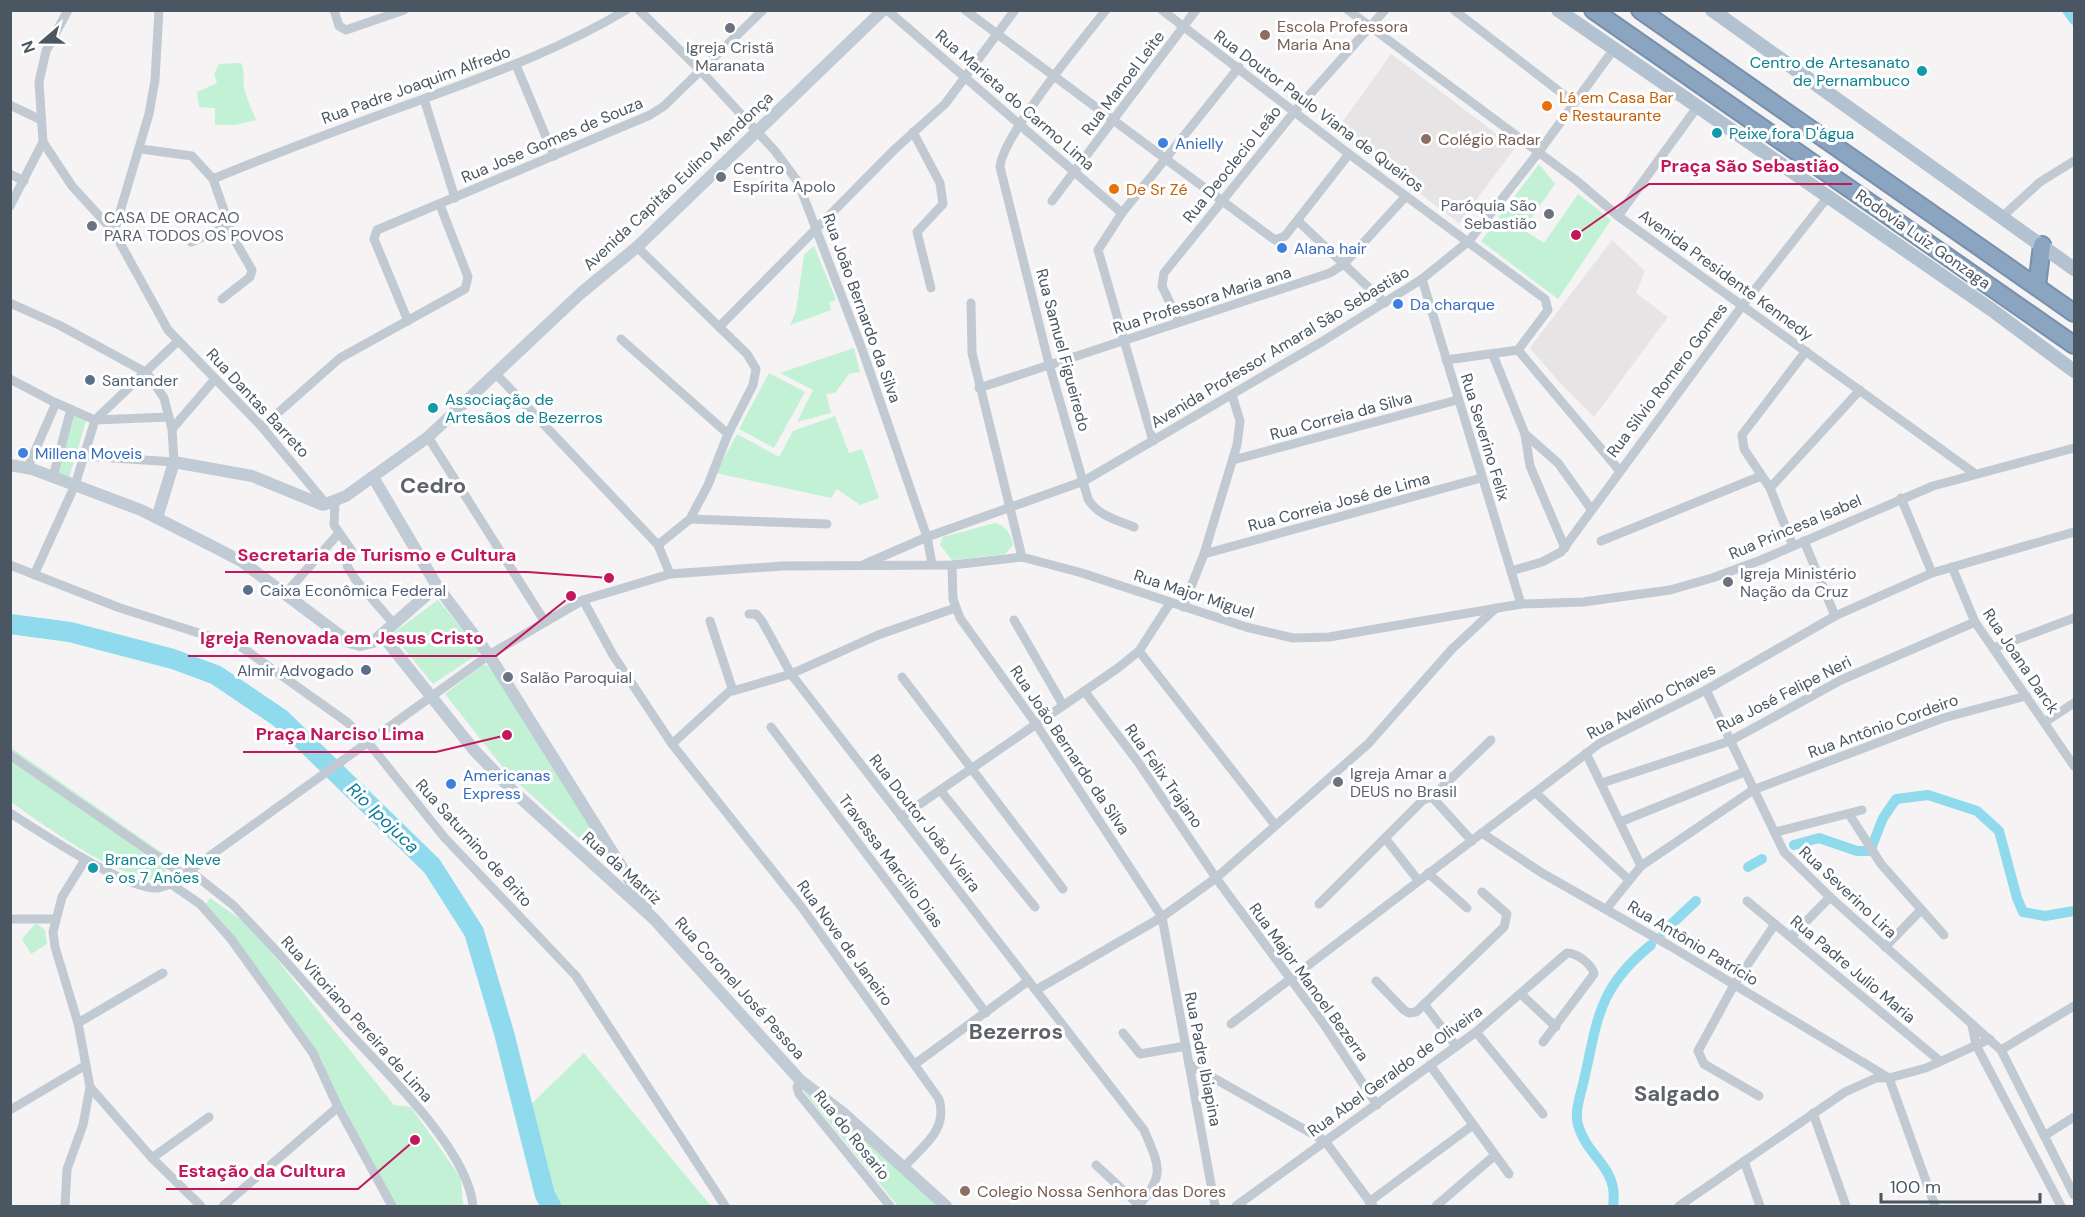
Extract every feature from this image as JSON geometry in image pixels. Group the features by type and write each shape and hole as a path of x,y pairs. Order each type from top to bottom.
{"highway":[{"name":"Rodovia Luiz Gonzaga","path":"1593,10 2074,345"},
{"name":"Rodovia Luiz Gonzaga","path":"1640,10 2074,313"},
{"path":"2037,286 2042,245"}],"main road":[{"name":"Avenida Capitão Eulino Mendonça","path":"331,503 373,477 428,437 581,293 637,247 755,130 883,10"},
{"path":"1558,10 1992,310 2074,371"},
{"path":"1713,11 2003,216 2074,269"},
{"path":"157,518 174,462 245,474 331,503"},
{"path":"10,465 53,477 157,518 241,561 349,642 360,645 373,642 437,586"},
{"name":"Rua da Matriz","path":"373,477 437,586 489,656 654,920"},
{"name":"Rua da Matriz","path":"382,635 474,750 515,794 654,920"},
{"name":"Rua Coronel José Pessoa","path":"654,920 801,1080 905,1166 946,1206"}],"street":[{"path":"10,206 43,142 39,82 46,51 68,10"},
{"path":"114,232 141,149 155,80 159,10"},
{"path":"334,10 339,26 346,30 372,23 404,10"},
{"name":"Rua Padre Joaquim Alfredo","path":"213,179 516,65 595,29 626,10"},
{"name":"Rua João Bernardo da Silva","path":"639,10 701,71 787,165 798,182 862,349 927,537 932,564"},
{"name":"Rua Jose Gomes de Souza","path":"408,321 374,239 377,230 650,115 664,106 763,10"},
{"name":"Rua Marieta do Carmo Lima","path":"887,10 1075,170 1122,213"},
{"path":"965,10 1275,240 1281,238 1298,221 1349,154"},
{"path":"719,327 914,132 945,104 967,78 1015,10"},
{"path":"1020,125 1054,76 1106,10"},
{"name":"Rua Doutor Paulo Viana de Queiros","path":"1162,10 1239,67 1349,154 1545,299 1548,310 1518,350"},
{"name":"Rua Manoel Leite","path":"1052,201 1196,10"},
{"name":"Avenida Presidente Kennedy","path":"1348,10 1618,216 1974,473"},
{"name":"Rua Deoclecio Leão","path":"1179,322 1161,280 1170,264 1295,111 1385,10"},
{"path":"1454,10 1573,102"},
{"name":"Avenida Professor Amaral São Sebastião","path":"860,566 927,537 1084,481 1232,395 1422,279 1469,241 1538,153 1573,102 1614,49"},
{"path":"516,65 554,156"},
{"path":"1153,441 1106,286 1098,250 1122,213 1164,158 1239,67"},
{"path":"424,99 455,198"},
{"path":"10,105 41,120"},
{"path":"1618,216 1698,106"},
{"name":"Rua Samuel Figueiredo","path":"1020,125 1003,155 1000,167 1048,364 1093,508 1134,527"},
{"path":"914,132 943,192 944,204 916,232 931,288"},
{"name":"Rua Dantas Barreto","path":"43,142 72,186 114,232 168,330 262,427 331,503"},
{"path":"141,149 192,156 213,179 229,225 252,273 250,278 222,299"},
{"path":"2003,216 2040,182 2074,161"},
{"path":"10,174 24,181"},
{"name":"Rua Professora Maria ana","path":"979,388 1309,281 1344,264 1406,196"},
{"name":"Rua Silvio Romero Gomes","path":"1511,572 1557,556 1565,548 1619,470 1742,306 1827,198"},
{"path":"262,427 340,358 460,292 467,282 440,205"},
{"path":"1298,221 1385,303"},
{"path":"192,242 229,225"},
{"path":"637,247 747,354 756,369 753,385 728,434 708,485 690,519 658,545"},
{"name":"Rua Severino Felix","path":"1422,279 1521,604"},
{"path":"10,303 45,318 147,373 164,398 172,429 174,462 84,456"},
{"path":"971,303 972,353 979,388 1022,557"},
{"path":"621,339 728,434"},
{"path":"34,575 75,485 95,420 147,373 178,341"},
{"path":"1446,360 1518,350 1619,470"},
{"path":"1793,546 1770,488 1744,449 1742,435 1806,351"},
{"path":"1493,354 1525,434 1530,466 1565,548"},
{"path":"496,374 658,545 670,574"},
{"path":"10,378 95,420 169,417"},
{"path":"172,429 215,379"},
{"path":"1770,488 1860,390"},
{"path":"1183,607 1204,554 1233,460 1240,421 1232,395"},
{"name":"Rua Correia da Silva","path":"1233,460 1457,400"},
{"path":"27,468 57,403"},
{"path":"53,477 71,409"},
{"path":"1525,434 1558,463 1591,509"},
{"path":"428,437 544,621"},
{"name":"Rua Princesa Isabel","path":"1521,604 1583,602 1670,590 1712,578 1793,546 1901,498 1974,473 2074,448"},
{"path":"1601,540 1761,476"},
{"name":"Rua Correia José de Lima","path":"1204,554 1481,478"},
{"path":"1901,498 1932,573"},
{"path":"331,503 334,525 352,550 347,566 355,579 394,624"},
{"path":"690,519 827,524"},
{"name":"Rua Avelino Chaves","path":"1231,1024 1418,880 1537,794 1586,753 1706,690 1834,616 1932,573 2074,532"},
{"path":"285,594 339,533"},
{"path":"1804,541 1834,616"},
{"name":"Rua Major Miguel","path":"171,884 297,796 350,753 431,695 544,621 583,600 670,574 782,566 952,565 1022,557 1082,573 1246,627 1293,638 1329,637 1521,604"},
{"name":"Rua Saturnino de Brito","path":"10,565 120,608 240,646 330,709 367,741 444,837 576,976 725,1206"},
{"path":"672,744 731,690 791,674 878,635 955,608 952,565"},
{"name":"Rua Joana Darck","path":"1952,567 1975,622 2074,766"},
{"name":"Rua Nove de Janeiro","path":"583,600 613,655 672,744 803,909 931,1084 942,1109 940,1127 905,1166"},
{"path":"901,817 1085,692 1139,651 1170,603"},
{"name":"Rua João Bernardo da Silva","path":"955,608 1036,724 1162,917"},
{"path":"1036,990 1162,917 1216,879 1368,744 1452,650 1496,608"},
{"name":"Rua Doutor João Vieira","path":"749,614 756,614 762,621 791,674 1144,1130 1156,1158 1158,1175 1152,1190 1139,1206"},
{"path":"1994,648 2074,618"},
{"path":"1014,620 1063,705"},
{"path":"710,621 731,690"},
{"name":"Rua José Felipe Neri","path":"1602,783 1730,741 1841,680 1975,622"},
{"path":"1139,651 1275,825"},
{"path":"902,678 1063,889"},
{"name":"Rua Severino Lira","path":"1706,690 1753,790 1792,861 2001,1050 2074,1195"},
{"name":"Rua Felix Trajano","path":"1085,692 1138,762 1216,879"},
{"name":"Rua Antônio Cordeiro","path":"1606,908 1641,866 1753,790 1943,718 2026,696"},
{"path":"2045,722 2074,703"},
{"name":"Travessa Marcilio Dias","path":"771,727 986,1013"},
{"path":"1319,904 1423,800 1432,797 1491,740"},
{"path":"1586,753 1641,866"},
{"name":"Rua Vitoriano Pereira de Lima","path":"10,755 187,873 246,919 415,1104 463,1172 470,1186 473,1206"},
{"path":"1620,822 1744,772"},
{"path":"940,790 1035,907"},
{"path":"1537,794 1628,879"},
{"path":"1432,797 1472,841"},
{"path":"1776,832 1862,810"},
{"path":"10,813 85,860 140,884 157,888 171,884 205,909 231,939 314,1053 338,1107 392,1206"},
{"path":"1849,814 1881,864 1944,935"},
{"name":"Rua Antônio Patrício","path":"1482,833 1542,873 1606,908 1889,1078"},
{"path":"1384,838 1418,880"},
{"path":"65,1206 68,1168 87,1108 90,1087 78,1023 55,946 55,919 62,897 85,860"},
{"path":"1428,873 1467,908"},
{"name":"Rua Major Manoel Bezerra","path":"1216,879 1291,980 1377,1105"},
{"path":"1376,981 1409,1013 1416,1012 1504,927 1507,914 1482,892"},
{"path":"1791,938 1830,897"},
{"name":"Rua Padre Julio Maria","path":"1747,901 1940,1061"},
{"path":"1885,947 1921,910"},
{"name":"Rua Padre Ibiapina","path":"1162,917 1215,1206"},
{"path":"10,919 55,919"},
{"path":"1759,1096 1704,1064 1698,1051 1734,985 1775,924"},
{"name":"Rua Abel Geraldo de Oliveira","path":"1236,1206 1476,1032 1522,995 1567,953 1572,953 1592,966 1594,974 1592,980 1556,1028"},
{"path":"78,1023 163,973"},
{"path":"915,1064 1028,981"},
{"path":"1522,995 1556,1028 1543,1042"},
{"path":"1424,1004 1456,1046"},
{"path":"2001,1050 2074,1006"},
{"path":"1972,1025 1976,1045 2061,1206"},
{"path":"1476,1032 1544,1114"},
{"path":"1123,1033 1140,1054 1186,1046"},
{"path":"1679,1206 1813,1113 1860,1084 1876,1078 1889,1078 1940,1061 1990,1039"},
{"path":"1190,1064 1325,1141 1371,1204 1473,1125"},
{"path":"10,1110 86,1065"},
{"path":"1430,1065 1509,1174"},
{"path":"1889,1078 1935,1206"},
{"name":"Rua do Rosario","path":"801,1080 797,1087 799,1094 890,1206"},
{"path":"90,1087 152,1158 201,1206"},
{"path":"223,1206 338,1107"},
{"path":"1813,1113 1846,1206"},
{"path":"152,1158 209,1117"},
{"path":"2044,1136 2074,1117"},
{"path":"1436,1206 1494,1155"},
{"path":"1744,1161 1760,1206"},
{"path":"1096,1165 1139,1206"}],"shaded area":[{"name":"Colégio Radar","path":"1391,54 1515,148 1459,223 1336,131"},
{"path":"1612,240 1645,271 1636,293 1668,317 1594,417 1560,383 1530,348"}],"green space":[{"path":"241,63 245,91 256,120 235,125 215,125 215,108 199,107 197,92 217,83 214,74 219,64"},
{"path":"1539,164 1555,184 1523,230 1544,243 1578,194 1611,220 1558,299 1481,241"},
{"path":"814,246 836,300 829,302 831,310 790,325 796,311 804,255"},
{"path":"854,348 860,372 849,374 835,393 826,394 831,413 797,422 813,390 780,373"},
{"path":"769,373 805,392 774,448 739,429"},
{"path":"74,413 87,418 69,478 57,473"},
{"path":"835,416 849,453 862,449 879,498 860,505 837,489 831,498 716,473 737,434 779,457 793,431"},
{"path":"995,523 1005,528 1012,541 1013,545 1005,554 952,560 940,545 943,537"},
{"path":"438,600 481,652 433,684 392,634"},
{"path":"483,665 489,665 606,850 604,856 600,857 508,774 445,694"},
{"path":"10,747 174,861 157,880 139,876 120,870 101,860 44,825 11,802"},
{"path":"210,898 250,926 394,1105 411,1107 461,1178 463,1206 394,1206 340,1104 320,1056 226,926 206,904"},
{"path":"36,923 45,930 47,944 31,954 22,939"},
{"path":"584,1053 711,1206 557,1206 524,1111"},
{"path":"805,1088 946,1206 898,1206 804,1092"}],"waterway":[{"path":"2067,10 2074,20"},
{"name":"Rio Ipojuca","path":"10,624 70,632 173,659 216,675 280,718 432,866 474,932 504,1033 545,1195 551,1206"},
{"path":"1872,846 1883,818 1896,799 1928,795 1977,811 1999,831 2023,912 2045,916 2074,911"},
{"path":"1794,845 1819,838 1857,851 1868,851"},
{"path":"1748,867 1762,859"},
{"path":"1663,932 1696,901"},
{"path":"1613,1206 1614,1193 1611,1182 1607,1172 1583,1137 1578,1125 1577,1108 1597,1021 1603,1005 1620,976 1651,945"}],"place":[{"name":"Igreja Cristã Maranata","path":"730,28"},
{"name":"Escola Professora Maria Ana","path":"1265,35"},
{"name":"Centro de Artesanato de Pernambuco","path":"1922,71"},
{"name":"Lá em Casa Bar e Restaurante","path":"1547,106"},
{"name":"Peixe fora D'água","path":"1717,133"},
{"name":"Colégio Radar","path":"1426,139"},
{"name":"Anielly","path":"1163,143"},
{"name":"Centro Espírita Apolo","path":"721,177"},
{"name":"De Sr Zé","path":"1114,189"},
{"name":"Paróquia São Sebastião","path":"1549,214"},
{"name":"CASA DE ORACAO PARA TODOS OS POVOS","path":"92,226"},
{"name":"Praça São Sebastião","path":"1576,235"},
{"name":"Alana hair","path":"1282,248"},
{"name":"Da charque","path":"1398,304"},
{"name":"Santander","path":"90,380"},
{"name":"Associação de Artesãos de Bezerros","path":"433,408"},
{"name":"Millena Moveis","path":"23,453"},
{"name":"Secretaria de Turismo e Cultura","path":"609,578"},
{"name":"Igreja Ministério Nação da Cruz","path":"1728,582"},
{"name":"Caixa Econômica Federal","path":"248,590"},
{"name":"Igreja Renovada em Jesus Cristo","path":"571,596"},
{"name":"Almir Advogado","path":"366,670"},
{"name":"Salão Paroquial","path":"508,677"},
{"name":"Praça Narciso Lima","path":"507,735"},
{"name":"Igreja Amar a DEUS no Brasil","path":"1338,782"},
{"name":"Americanas Express","path":"451,784"},
{"name":"Branca de Neve e os 7 Anões","path":"93,868"},
{"name":"Estação da Cultura","path":"415,1140"},
{"name":"Colegio Nossa Senhora das Dores","path":"965,1191"}],"district":[{"name":"Cedro","path":"433,485"},
{"name":"Bezerros","path":"1016,1031"},
{"name":"Salgado","path":"1677,1093"}]}
